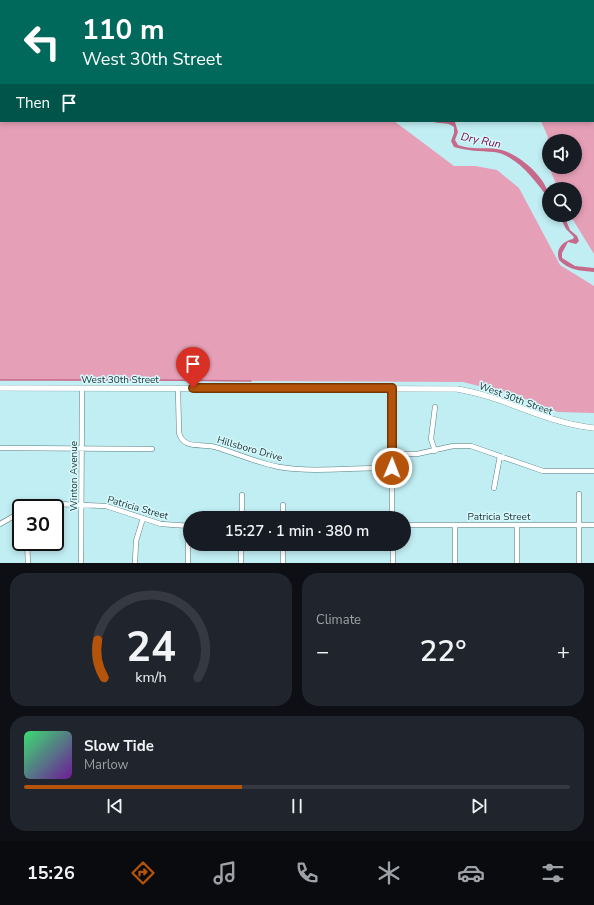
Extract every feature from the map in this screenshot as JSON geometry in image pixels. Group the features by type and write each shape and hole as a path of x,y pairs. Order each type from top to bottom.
{"street":[{"name":"West 30th Street","path":"0,388 392,388 469,391 548,419 594,428"},
{"name":"Winton Avenue","path":"81,563 82,388"},
{"name":"Hillsboro Drive","path":"178,388 179,433 181,439 187,444 215,447 280,467 308,469 392,468"},
{"path":"392,388 392,511"},
{"path":"435,407 431,439 435,451"},
{"path":"393,454 417,454 453,446 471,446 543,471 594,471"},
{"path":"0,448 152,448"},
{"path":"494,488 500,456"},
{"path":"579,494 580,563"},
{"path":"242,495 242,511"},
{"name":"Patricia Street","path":"64,504 82,504 113,508 165,525 183,526"},
{"path":"283,505 283,511"},
{"path":"0,524 12,518"},
{"path":"135,563 136,541 143,518"},
{"name":"Patricia Street","path":"411,525 594,525"},
{"path":"455,525 455,563"},
{"path":"517,563 518,525"},
{"path":"28,551 28,563"},
{"path":"188,551 188,563"},
{"path":"241,551 241,563"},
{"path":"283,551 283,563"},
{"path":"392,551 393,563"}],"shaded area":[{"path":"0,122 395,122 454,166 475,166 497,170 519,188 560,265 594,286 594,413 558,412 515,395 463,382 0,380"},
{"name":"Dry Run","path":"434,122 455,122 458,132 455,140 458,145 498,149 506,151 523,161 543,182 542,182 542,190 525,170 510,158 502,154 454,147 451,141 454,133 454,127 449,124"},
{"path":"541,122 594,122 594,254 574,222 582,222 582,182 555,182 552,174 582,174 582,134 547,134"},
{"path":"562,222 567,222 570,230 577,236 579,241 576,244 568,242 562,253 562,258 575,266 594,268 594,272 571,268 559,260 559,249 563,244 574,237 566,229"}],"waterway":[{"path":"0,380 145,380"},
{"path":"158,380 251,381"}],"route":[{"path":"193,388 392,388 392,468"}]}
